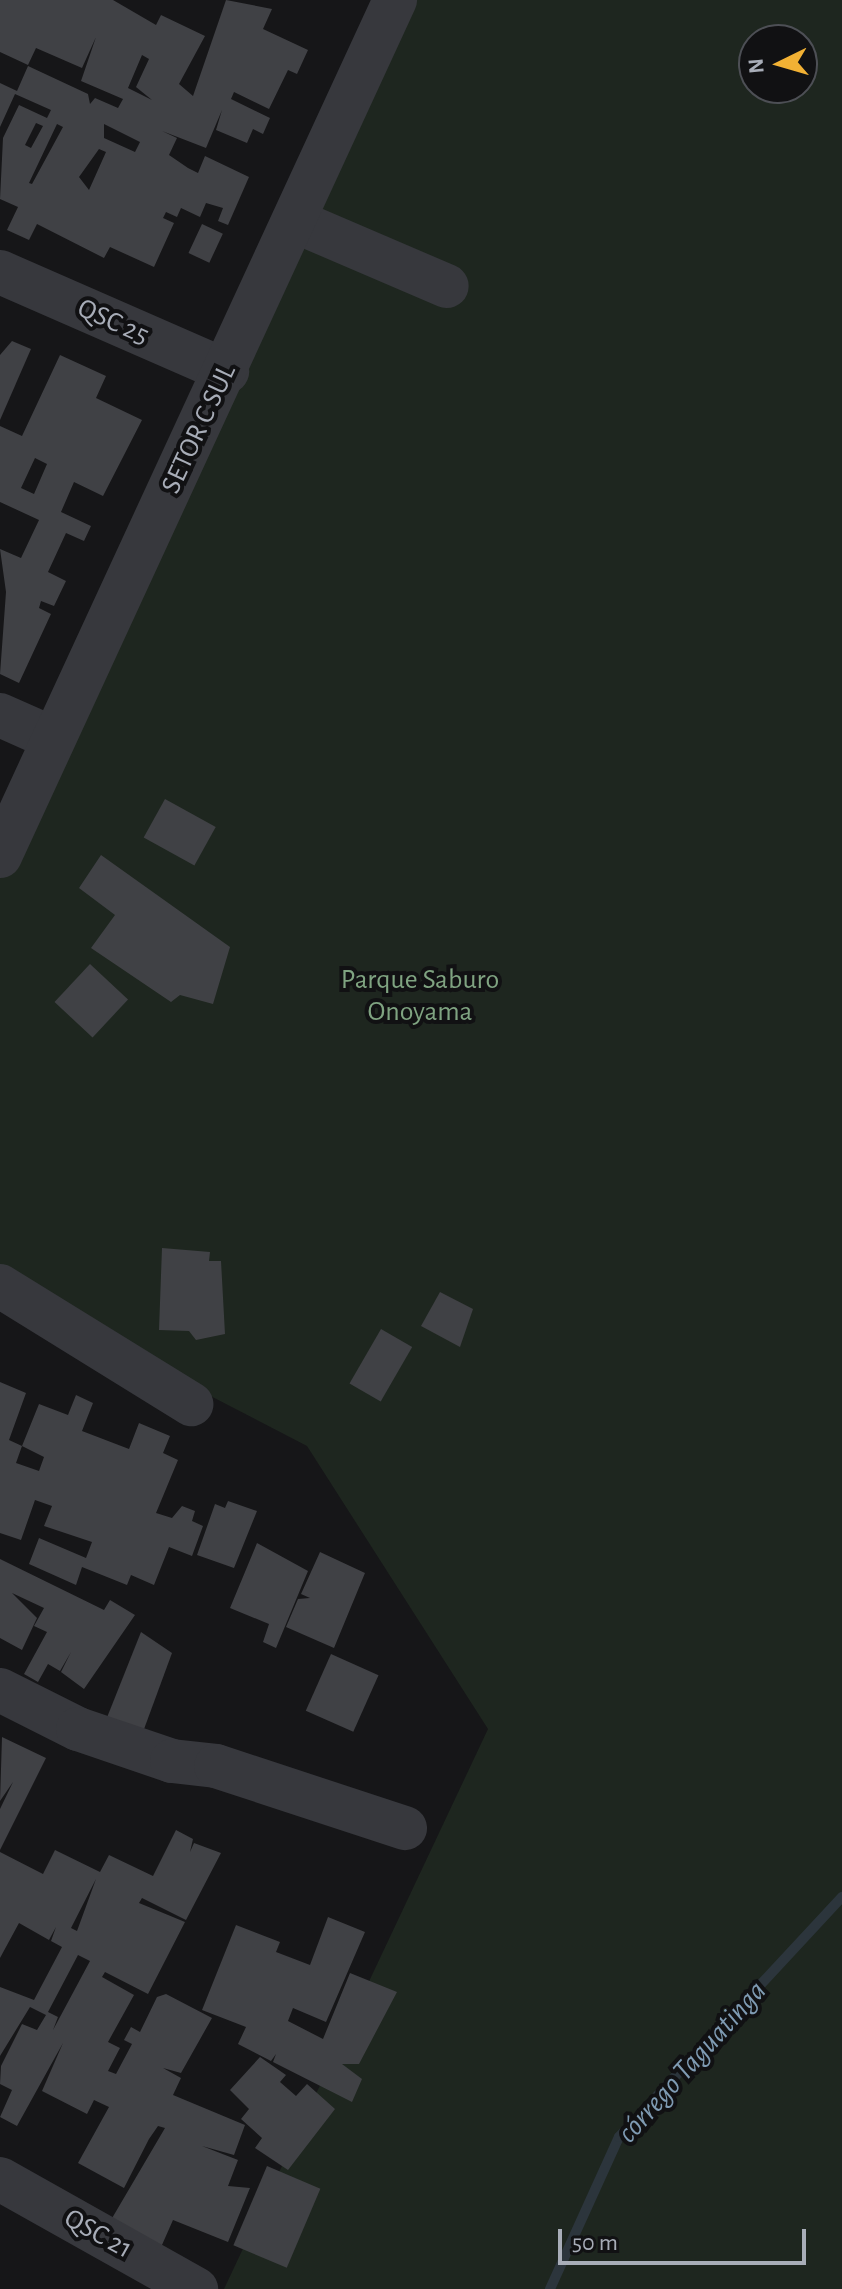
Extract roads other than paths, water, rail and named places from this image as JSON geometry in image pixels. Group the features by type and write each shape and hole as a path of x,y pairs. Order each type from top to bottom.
{"street":[{"name":"SETOR C SUL","path":"0,856 52,738 227,371 395,0"},
{"path":"295,221 447,286"},
{"name":"QSC 25","path":"0,272 227,371"},
{"path":"0,715 52,738"},
{"path":"0,1286 191,1404"},
{"path":"0,1690 78,1729 172,1761 216,1766 405,1828"},
{"name":"QSC 21","path":"0,2179 196,2289"}],"waterway":[{"name":"córrego Taguatinga","path":"550,2289 619,2137 842,1897"}],"park label":[{"name":"Parque Saburo Onoyama","path":"420,996"}]}
